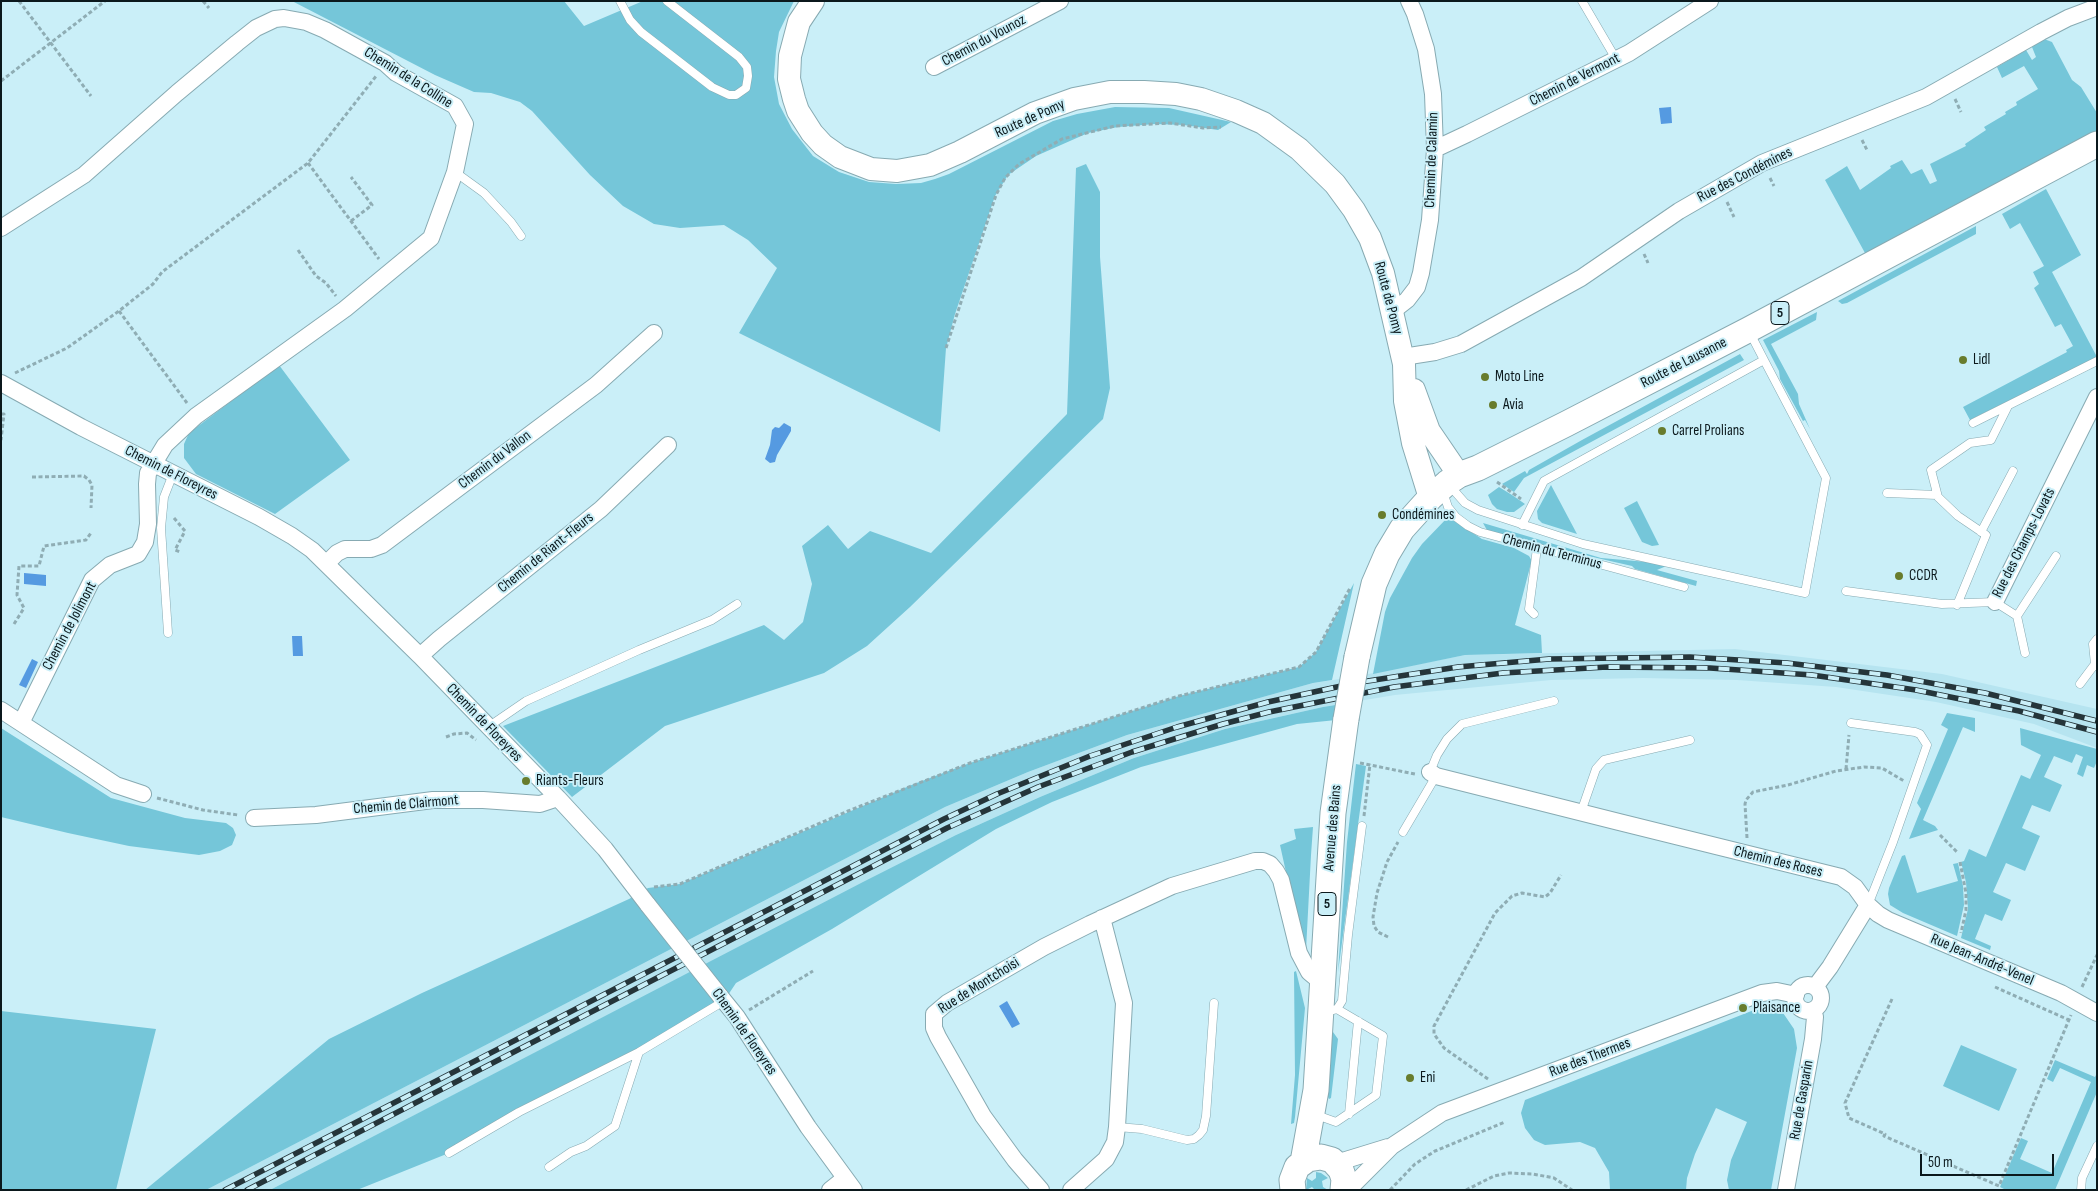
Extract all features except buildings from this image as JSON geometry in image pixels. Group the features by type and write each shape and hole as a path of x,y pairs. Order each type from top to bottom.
{"main road":[{"name":"Route de Pomy","path":"813,1 799,22 790,56 789,79 798,111 812,133 823,144 840,157 871,168 897,171 930,165 960,152 1035,113 1074,99 1110,92 1176,94 1201,99 1263,123 1284,137 1320,167 1335,184 1354,210 1370,238 1383,273 1393,310 1403,360 1405,401 1413,443 1444,486"},
{"name":"Route de Lausanne","path":"1356,657 1374,584 1386,554 1402,529 1444,486 1748,330 2097,144"},
{"name":"Route de Pomy","path":"1403,360 1430,431 1444,486"},
{"name":"Avenue des Bains","path":"1316,1090 1329,1011 1322,982 1333,813 1356,657"},
{"name":"5","path":"1316,1090 1332,1161"},
{"name":"5","path":"1302,1162 1316,1090"},
{"path":"1293,1190 1294,1173 1302,1162 1315,1157 1332,1161 1344,1179 1344,1189"}],"street":[{"name":"Chemin du Vounoz","path":"934,67 1060,1"},
{"name":"Chemin de Calamin","path":"1393,310 1407,300 1417,288 1421,273 1430,220 1435,149 1433,94 1426,49 1409,1"},
{"name":"Chemin de Vermont","path":"1435,149 1616,59 1710,1"},
{"name":"Rue des Condémines","path":"1403,360 1461,344 1581,278 1679,211 1753,168 1926,97 2041,32 2068,18 2097,7"},
{"name":"Chemin de la Colline","path":"1,228 84,175 177,92 237,43 266,23 284,18 306,22 325,30 385,63 396,73 445,100 460,113 465,124 455,172 430,238 304,340 196,416 165,445 154,464"},
{"name":"Chemin du Vallon","path":"327,563 336,553 344,549 371,549 382,545 596,385 654,334"},
{"name":"Chemin de Floreyres","path":"7,379 154,464 292,536 327,563 558,798 604,849 737,1017 808,1127 850,1184"},
{"name":"Rue des Champs-Lovats","path":"1995,602 2096,402"},
{"name":"Chemin de Riant-Fleurs","path":"420,656 601,509 668,445"},
{"name":"Chemin de Jolimont","path":"21,723 92,580 110,565 138,554 145,542 148,524 148,473 154,464"},
{"path":"1,710 116,786 143,794"},
{"name":"Chemin des Roses","path":"1433,774 1841,877 1855,887 1868,905"},
{"name":"Chemin de Clairmont","path":"254,818 316,815 433,800 483,800 540,804 558,798"},
{"name":"Rue de Montchoisi","path":"1041,1190 1015,1160 978,1108 938,1037 934,1028 934,1014 947,1003 1021,960 1102,918 1172,886 1255,861 1263,861 1270,864 1281,880 1299,953 1309,972 1322,982"},
{"path":"1816,987 1868,905"},
{"name":"Rue Jean-André-Venel","path":"1868,905 1878,914 1900,926 2060,993 2097,1013"},
{"path":"1071,1190 1106,1159 1115,1142 1117,1127 1124,1003 1102,918"},
{"path":"1804,985 1816,987 1819,989 1822,997 1820,1004 1813,1010 1799,1007 1796,995 1804,985"},
{"name":"Rue des Thermes","path":"1344,1189 1352,1186 1392,1146 1442,1113 1762,993 1777,991 1796,995"},
{"name":"Rue de Gasparin","path":"1786,1190 1813,1039 1815,1017 1813,1010"},
{"name":"Rue des Thermes","path":"1332,1161 1392,1146"},
{"path":"830,1190 850,1184"}],"lane":[{"path":"620,1 630,20 641,32 712,87 729,95 736,95 746,88 747,67 739,57 667,1"},
{"path":"1582,1 1616,59"},
{"path":"455,172 484,193 511,222 521,236"},
{"path":"1444,486 1465,503 1478,510 1522,525 1617,553 1664,560 1804,593 1826,478 1748,330"},
{"path":"1522,525 1544,481 1764,360"},
{"path":"1974,423 2097,361"},
{"path":"1957,605 1986,535 1958,516 1937,495 1931,470 1970,443 1991,440 2008,406"},
{"path":"1981,532 2013,472"},
{"path":"168,633 161,528 163,501 173,474"},
{"name":"Chemin du Terminus","path":"1444,486 1451,512 1468,526 1493,536 1684,587"},
{"path":"1887,493 1937,495"},
{"path":"1534,614 1529,609 1537,548"},
{"path":"2025,653 2017,616 2056,556"},
{"name":"Rue des Champs-Lovats","path":"1846,591 1957,605 1995,602"},
{"path":"1995,602 2017,616"},
{"path":"488,727 526,701 712,620 737,604"},
{"path":"2080,684 2096,665 2093,644 2097,639"},
{"path":"1403,832 1433,774 1437,755 1447,739 1462,724 1554,701"},
{"path":"1851,723 1915,732 1920,734 1927,745 1927,751 1914,787 1868,905"},
{"path":"1581,812 1596,769 1604,760 1690,740"},
{"path":"1329,1011 1342,1001 1348,935 1362,826"},
{"path":"450,1152 519,1112 640,1052 722,998"},
{"path":"1117,1127 1142,1129 1187,1140 1194,1139 1203,1130 1206,1116 1214,1003"},
{"path":"1322,1117 1336,1122 1376,1095 1383,1036 1358,1021 1329,1011"},
{"path":"1349,1114 1358,1021"},
{"path":"549,1167 572,1152 586,1146 614,1126 640,1052"},
{"path":"2080,1190 2082,1178 2097,1146"}],"path":[{"path":"19,1 91,96"},
{"path":"1,81 52,44 105,1"},
{"path":"203,1 208,8"},
{"path":"7,379 66,348 119,311 153,284 162,272 308,163 368,88 385,63"},
{"path":"946,348 996,195 1005,178 1019,164 1062,139 1084,133 1114,126 1170,123 1203,128 1220,128 1231,121 1236,111"},
{"path":"308,163 389,273"},
{"path":"351,221 372,205 352,178"},
{"path":"298,250 316,276 326,283 345,308"},
{"path":"119,311 196,416"},
{"path":"1,414 4,414 1,440"},
{"path":"32,477 84,476 92,485 91,508"},
{"path":"1497,482 1518,496"},
{"path":"163,501 170,514 181,524 185,532 175,550 180,552"},
{"path":"14,624 24,608 18,595 19,566 39,566 44,546 86,540 91,533"},
{"path":"648,888 680,884 848,811 970,763 1179,696 1299,668 1316,652 1353,584"},
{"path":"1846,769 1846,749 1851,723"},
{"path":"446,737 467,733 479,742"},
{"path":"1362,826 1368,764 1418,774 1433,774"},
{"path":"1746,854 1745,804 1753,792 1846,769 1864,767 1882,768 1914,787"},
{"path":"143,794 203,810 254,818"},
{"path":"1388,937 1378,932 1374,926 1373,917 1377,893 1387,862 1403,832"},
{"path":"1940,835 1957,852"},
{"path":"1959,939 1964,925 1966,910 1966,893 1960,862"},
{"path":"1492,1082 1444,1048 1434,1034 1434,1026 1495,913 1512,896 1522,893 1545,897 1550,893 1561,876"},
{"path":"2080,991 2097,955"},
{"path":"2092,965 2097,967"},
{"path":"737,1017 813,971"},
{"path":"1996,987 2069,1020"},
{"path":"1892,999 1845,1103 1849,1118 1886,1134 1884,1136 1999,1186 2073,1010"},
{"path":"1390,1190 1415,1164 1435,1151 1505,1122"},
{"path":"1466,1190 1494,1176 1509,1173 1533,1174 1554,1178 1572,1190"}],"shaded area":[{"path":"292,1 564,1 584,26 643,1 794,1 779,32 776,51 774,77 779,104 792,129 813,156 839,172 869,182 921,183 935,179 949,174 1053,121 1077,114 1115,107 1169,108 1231,122 1218,130 1184,125 1155,124 1118,127 1088,133 1036,156 1008,175 995,196 955,314 946,348 940,432 739,333 777,268 748,240 724,225 680,228 654,224 623,206 590,175 532,111 520,102 491,93 474,92 435,75"},
{"path":"2044,39 2052,42 2072,80 2081,87 2097,113 2097,133 1865,253 1825,180 1847,166 1860,190 1891,168 1890,166 1902,160 1911,174 1922,169 1930,184 1937,181 1930,164 1966,146 1965,144 1986,130 1984,127 2006,114 2005,112 2017,105 2016,102 2038,89 2024,66 2002,78 1997,67 2026,50 2032,60 2036,57 2032,47"},
{"path":"1671,107 1672,123 1661,124 1659,108"},
{"path":"1086,164 1100,192 1100,257 1110,388 1103,419 910,607 867,646 824,673 665,726 572,797 503,726 764,625 784,640 803,622 812,584 802,546 828,525 848,549 870,531 931,553 1067,414 1076,168"},
{"path":"2046,189 2081,255 2052,272 2097,357 1970,420 1963,407 2067,352 2066,350 2073,346 2061,324 2055,327 2034,288 2039,284 2033,272 2044,266 2020,223 2010,229 2002,214"},
{"path":"1976,226 1976,234 1847,303 1842,304 1838,301"},
{"path":"1817,312 1816,320 1771,344 1798,394 1799,404 1810,429 1805,420 1803,421 1780,379 1779,371 1763,340"},
{"path":"1740,354 1744,360 1524,478 1514,492 1502,484 1525,471 1527,474 1529,470 1582,440"},
{"path":"279,365 350,460 275,514 196,474 184,458 184,444 189,433"},
{"path":"784,423 791,427 791,431 775,462 770,463 765,459 770,445 772,430 775,427 779,428"},
{"path":"1551,485 1577,534 1542,523 1538,519 1537,511"},
{"path":"1499,487 1525,504 1514,512 1497,509 1492,504 1488,495"},
{"path":"1637,501 1659,545 1652,546 1642,542 1624,508"},
{"path":"1448,517 1482,539 1514,548 1529,556 1532,561 1515,625 1541,635 1542,653 1465,655 1373,674 1385,612 1390,598 1422,544"},
{"path":"1483,523 1601,558 1671,564 1657,570 1697,581 1696,586 1635,569 1632,566 1488,532"},
{"path":"24,573 46,575 46,586 24,584"},
{"path":"1354,583 1332,680 1313,683 1127,735 1028,772 945,807 206,1190 145,1190 329,1039 422,993 629,899 648,888 680,884 914,784 970,763 1179,696 1299,667 1316,652"},
{"path":"292,636 302,636 303,656 293,656"},
{"path":"1735,649 1942,674 2097,709 2097,748 2034,724 1936,702 1836,687 1737,680 1643,678 1551,680 1395,695 1323,707 1225,729 1134,758 1040,797 956,835 270,1190 206,1190 945,807 1028,772 1127,735 1313,683 1465,655"},
{"path":"32,659 38,662 26,688 19,685"},
{"path":"1348,703 1346,719 1297,724 1141,767 1052,802 996,829 832,929 736,983 724,1001 683,1026 449,1153 357,1190 270,1190 863,882 956,835 1040,797 1134,758 1225,729"},
{"path":"1947,713 1975,718 1975,732 1963,727 1923,820 1935,826 1938,830 1909,839 1921,809 1917,803 1948,729 1941,725"},
{"path":"1,728 111,798 185,818 226,823 233,828 236,835 232,845 220,851 199,855 129,846 1,817"},
{"path":"2020,728 2097,749 2097,761 2094,768 2087,765 2083,777 2077,774 2083,757 2076,754 2072,763 2054,756 2044,777 2062,785 2050,812 2032,805 2022,828 2040,836 2025,871 2006,863 1993,892 2011,900 2002,921 1985,914 1975,939 1991,946 1990,950 1961,938 1968,909 1966,882 1961,862 1964,861 1969,849 1986,857 2021,775 2030,779 2041,755 2021,745"},
{"path":"1356,764 1366,766 1338,972 1347,842"},
{"path":"1313,827 1306,950 1303,949 1280,845 1296,839 1294,829"},
{"path":"1905,855 1917,893 1958,881 1953,864 1958,863 1963,886 1964,905 1957,936 1903,913 1890,905 1889,888 1902,856"},
{"path":"1296,971 1305,1008 1295,1117 1294,1123 1291,1124 1295,1075 1294,972"},
{"path":"1007,1001 1020,1024 1012,1028 999,1006"},
{"path":"1773,1005 1781,1010 1794,1029 1797,1048 1771,1190 1729,1190 1727,1180 1731,1160 1747,1122 1716,1108 1695,1154 1687,1178 1686,1190 1610,1190 1609,1172 1595,1148 1580,1142 1545,1145 1534,1140 1525,1128 1521,1113 1525,1100 1759,1008"},
{"path":"1,1011 156,1029 116,1190 1,1190"},
{"path":"1331,1032 1338,1039 1331,1098 1329,1099 1327,1095"},
{"path":"1961,1045 2017,1069 1999,1111 1943,1086"},
{"path":"2055,1060 2095,1077 2097,1073 2097,1092 2055,1190 2006,1190 2000,1187 2021,1138 2028,1141 2020,1159 2052,1173 2091,1082 2060,1068 2053,1082 2047,1079"},
{"path":"1316,1172 1328,1178 1322,1181 1323,1187 1328,1190 1315,1190 1312,1187 1306,1190 1307,1178 1312,1181 1316,1178"}],"railway":[{"path":"225,1190 944,819 997,794 1090,756 1177,727 1268,702 1355,683 1458,667 1549,659 1690,657 1787,663 1887,675 1985,693 2097,721"},
{"path":"247,1190 947,828 1038,787 1132,752 1269,712 1394,687 1503,673 1607,667 1710,668 1812,675 1916,690 2019,711 2097,732"}],"place":[{"name":"Lidl","path":"1963,360"},
{"name":"Moto Line","path":"1485,377"},
{"name":"Avia","path":"1493,405"},
{"name":"Carrel Prolians","path":"1662,431"},
{"name":"Condémines","path":"1382,515"},
{"name":"CCDR","path":"1899,576"},
{"name":"Riants-Fleurs","path":"526,781"},
{"name":"Plaisance","path":"1743,1008"},
{"name":"Eni","path":"1410,1078"}]}
